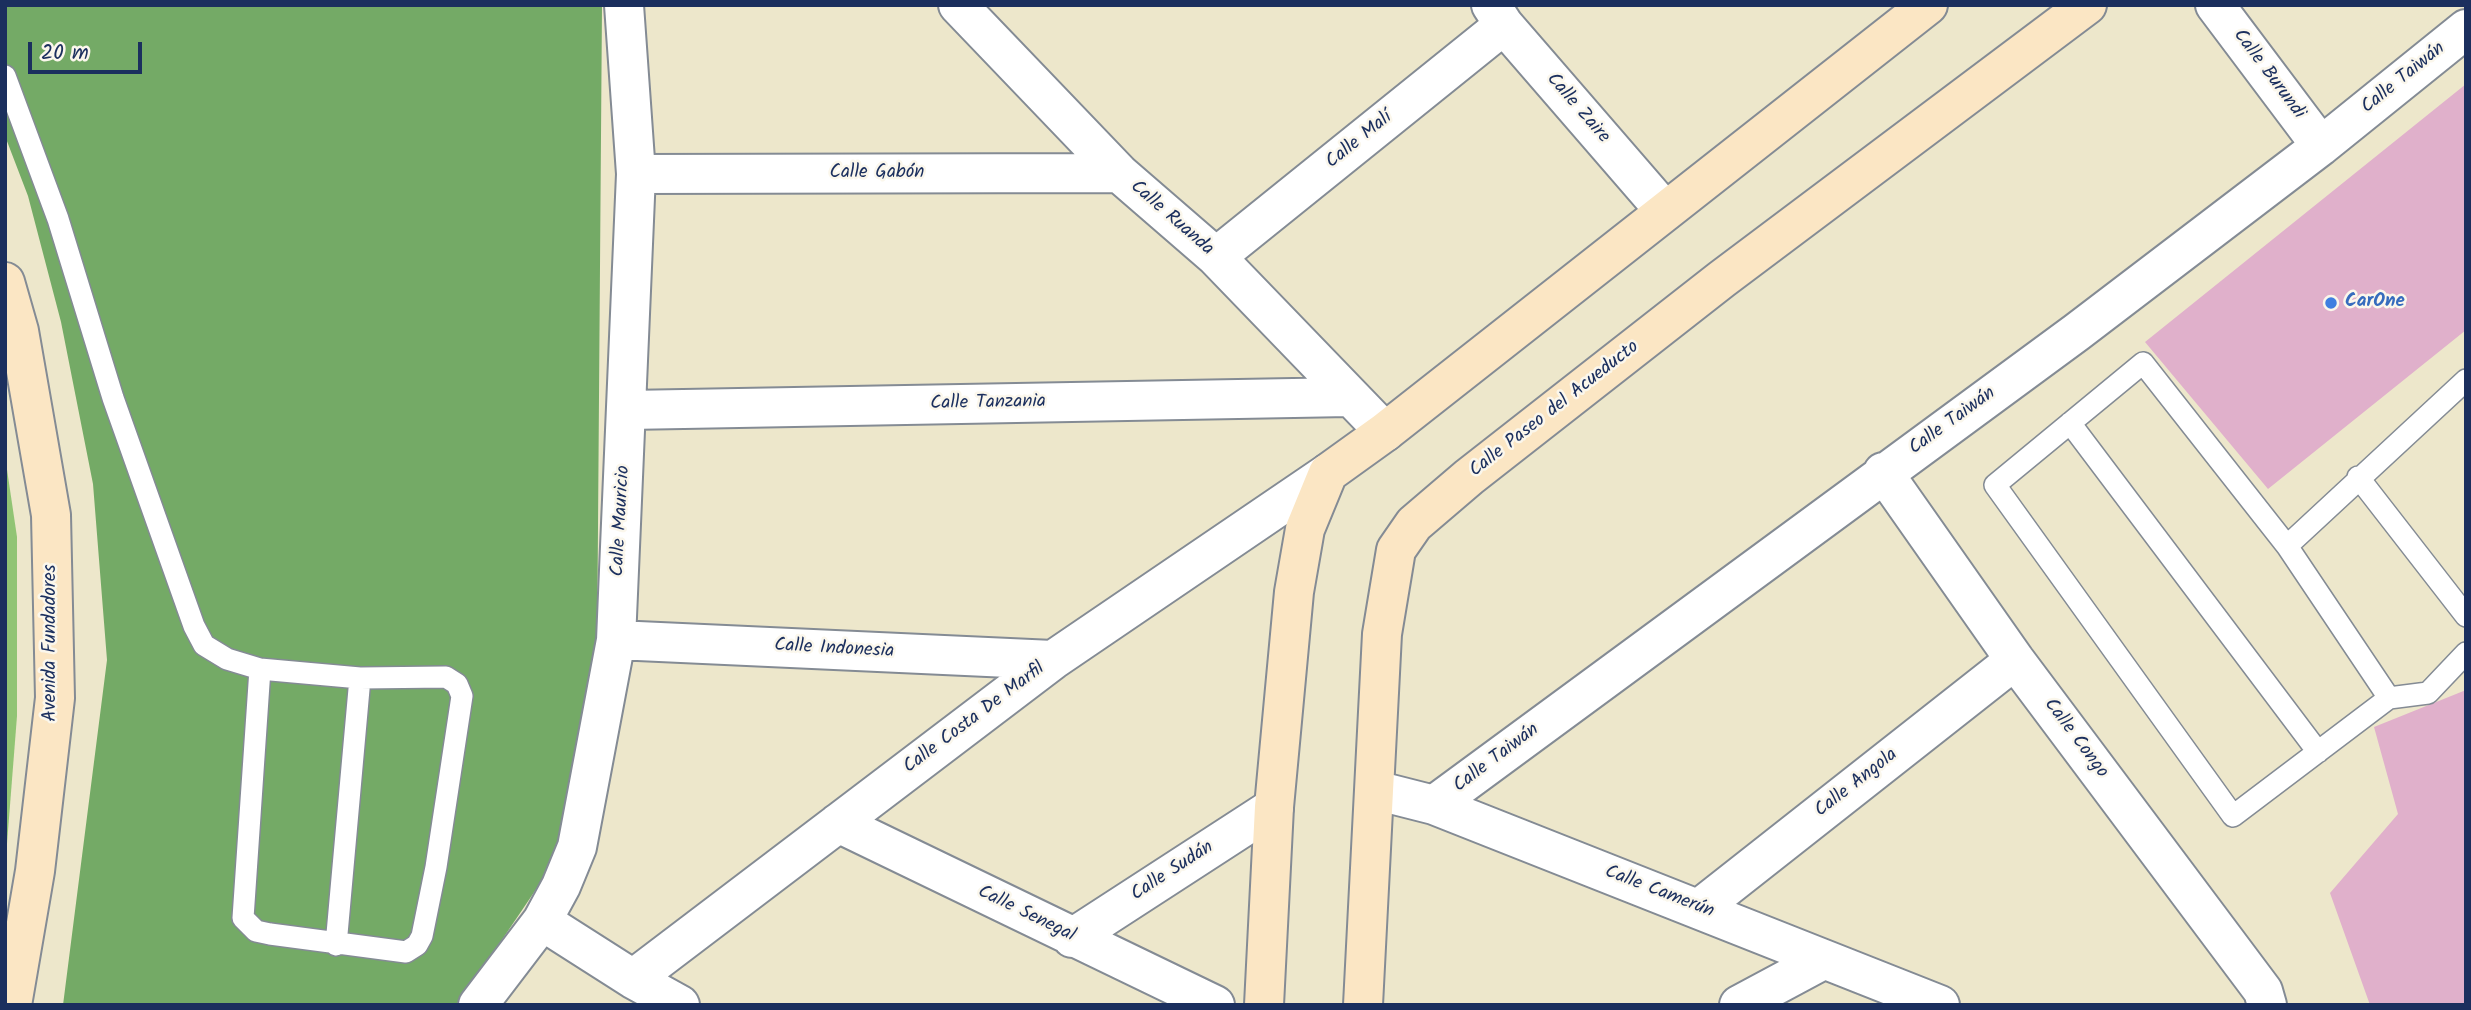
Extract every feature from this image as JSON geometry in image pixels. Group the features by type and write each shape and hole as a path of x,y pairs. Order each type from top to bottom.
{"street":[{"name":"Calle Mauricio","path":"478,1005 542,920 561,886 577,847 616,640 628,410 636,174 624,5"},
{"name":"Calle Ruanda","path":"958,5 1119,173 1216,257 1385,432"},
{"path":"1264,1005 1274,807 1294,592 1305,528 1328,473 1385,432 1928,5"},
{"name":"Calle Paseo del Acueducto","path":"1363,1005 1382,634 1396,550 1414,524 1469,477 1722,279 2087,5"},
{"name":"Calle Burundi","path":"2215,5 2321,146"},
{"name":"Calle Zaire","path":"1498,15 1665,211"},
{"name":"Calle Malí","path":"1216,257 1498,15"},
{"name":"Calle Taiwán","path":"1434,806 2077,332 2321,146 2466,29"},
{"name":"Calle Gabón","path":"636,174 1119,173"},
{"name":"Avenida Fundadores","path":"5,282 19,331 51,515 55,698 35,871 12,1005"},
{"name":"Calle Tanzania","path":"628,410 1349,397"},
{"name":"Calle Congo","path":"1884,472 2015,660 2263,991 2267,1005"},
{"name":"Calle Costa De Marfil","path":"633,979 1052,660 1328,473"},
{"name":"Calle Indonesia","path":"616,640 1052,660"},
{"name":"Calle Angola","path":"1699,908 2015,660"},
{"name":"Calle Camerún","path":"1375,790 1434,806 1940,1005"},
{"name":"Calle Sudán","path":"1072,937 1274,807"},
{"name":"Calle Senegal","path":"838,824 1215,1005"},
{"path":"542,920 633,979 680,1005"},
{"path":"1739,1005 1823,960"}],"lane":[{"path":"5,75 58,219 113,398 194,626 204,645 227,659 260,669 360,678 446,677 457,684 462,696 422,936 416,945 405,952 336,945 256,931 243,918 260,669"},
{"path":"2389,698 2287,546 2143,363 1995,485 2233,816 2389,698 2428,693 2466,653"},
{"path":"2287,546 2358,477 2466,380"},
{"path":"2070,423 2318,752"},
{"path":"2358,477 2466,616"},
{"path":"336,945 360,678"}],"green space":[{"path":"5,5 602,5 597,657 572,836 458,1005 63,1005 107,660 93,484 61,322 28,196 5,136"},
{"path":"5,456 17,537 17,716 5,869"}],"building":[{"path":"2466,84 2466,330 2268,489 2145,342"},
{"path":"2466,690 2466,1005 2370,1005 2330,893 2398,814 2374,727"}],"place":[{"name":"CarOne","path":"2331,303"}]}
